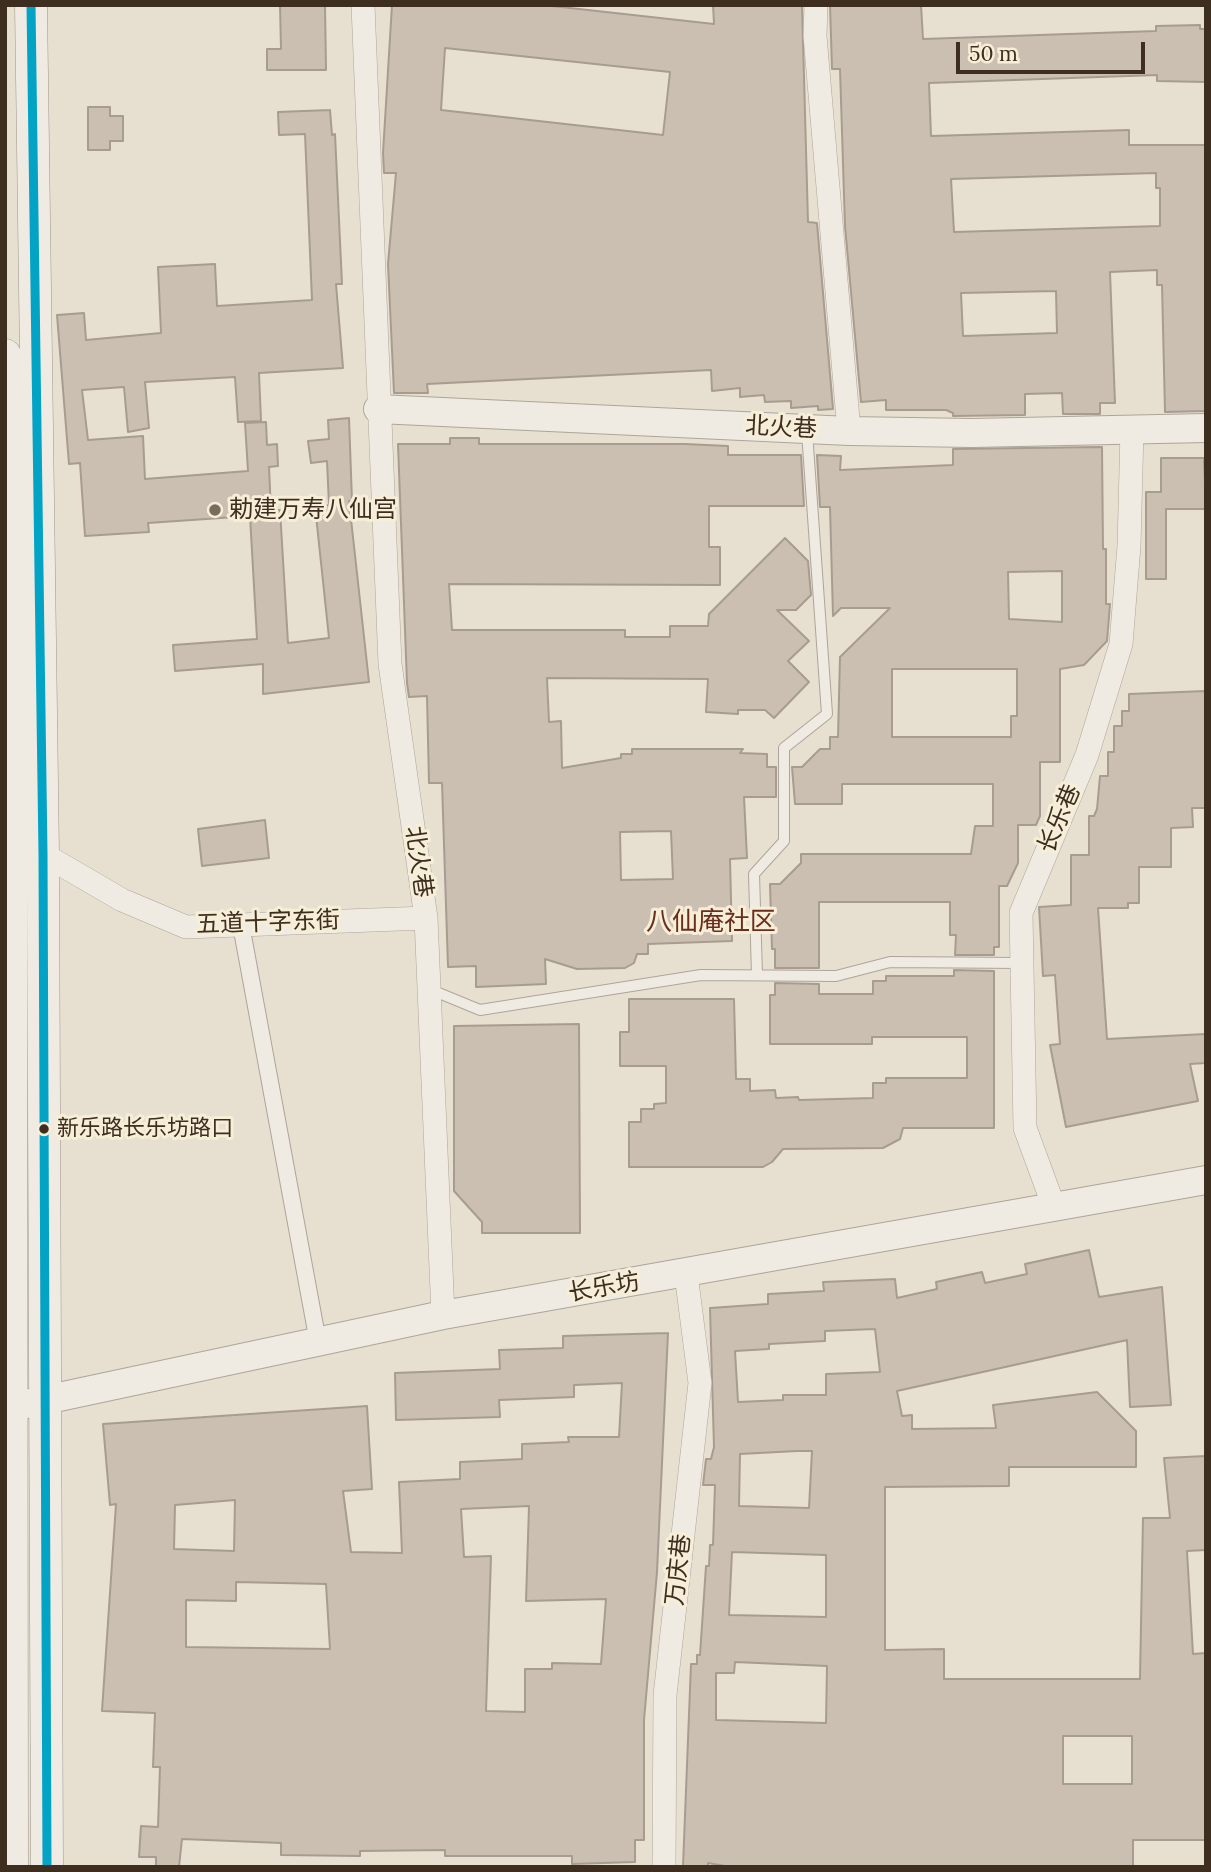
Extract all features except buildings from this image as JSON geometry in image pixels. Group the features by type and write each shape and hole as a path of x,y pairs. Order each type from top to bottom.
{"main road":[{"path":"12,1867 9,1408 30,5"},
{"path":"5,355 19,713 43,855 47,1867"}],"street":[{"name":"北火巷","path":"363,5 390,664 426,918 443,1315"},
{"name":"北火巷","path":"816,5 815,36 849,431"},
{"name":"北火巷","path":"378,410 849,431 972,433 1206,428"},
{"name":"长乐巷","path":"1054,1207 1026,1128 1021,913 1087,755 1121,644 1129,546 1132,430"},
{"name":"五道十字东街","path":"43,855 122,900 186,927 426,918"},
{"path":"242,925 318,1342"},
{"name":"长乐坊","path":"9,1408 443,1315 1206,1180"},
{"name":"万庆巷","path":"664,1867 665,1695 700,1383 686,1274"}],"lane":[{"path":"757,975 754,874 785,841 785,748 827,714 807,429"},
{"path":"429,989 480,1010 701,975 836,976 890,962 1022,962"}],"transit line":[{"path":"31,5 43,854 47,1867"}],"place":[{"name":"勅建万寿八仙宫","path":"215,510"},
{"name":"新乐路长乐坊路口","path":"44,1129"}],"district":[{"name":"八仙庵社区","path":"711,923"}]}
